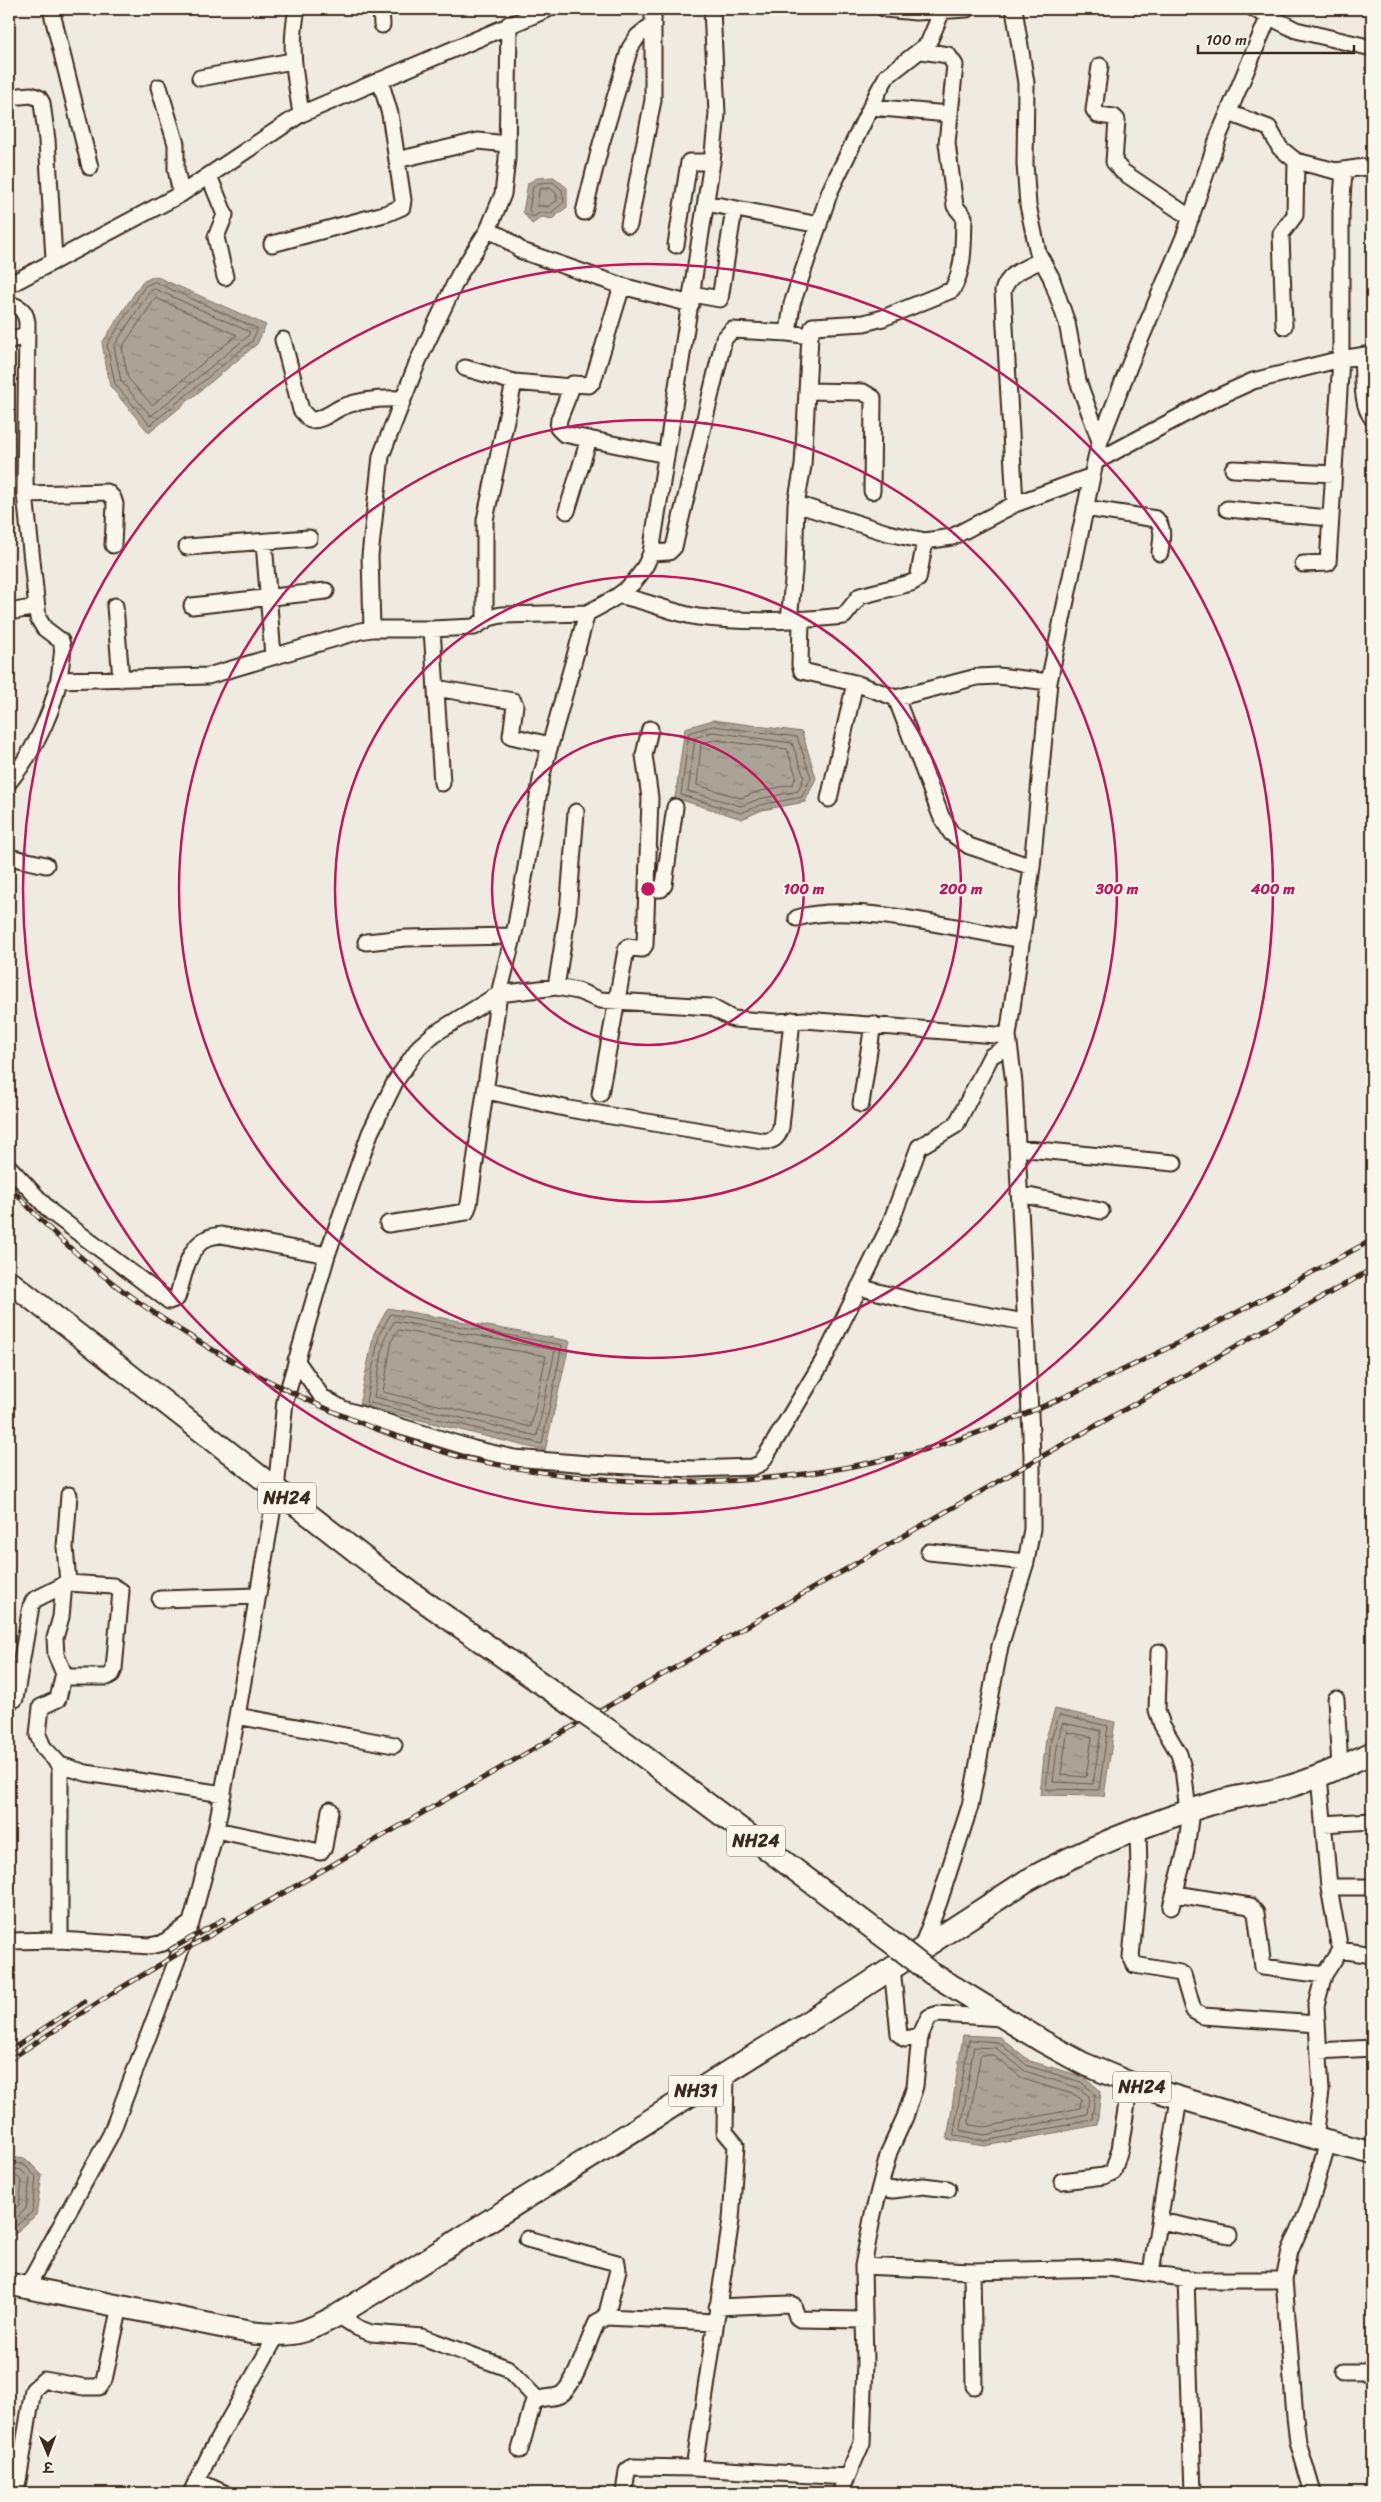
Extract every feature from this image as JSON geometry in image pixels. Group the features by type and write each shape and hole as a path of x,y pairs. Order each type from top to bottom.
{"highway":[{"name":"NH24","path":"9,1281 385,1574 614,1734 896,1958 931,1973 1003,2018 1082,2063 1130,2083 1179,2099 1372,2153"},
{"name":"NH31","path":"18,2286 277,2335 301,2333 338,2315 726,2072 896,1958 921,1949 1054,1865 1189,1811 1222,1800 1289,1787 1372,1753"}],"street":[{"path":"51,9 90,167"},
{"path":"297,9 292,36 292,61 301,114"},
{"path":"381,9 382,25"},
{"path":"9,284 181,194 301,114 548,9"},
{"path":"59,680 208,676 372,629 474,627 501,615 587,612 621,596 645,569 651,553 692,299 717,114 712,9"},
{"path":"885,9 942,11 967,9"},
{"path":"1014,9 1026,83 1025,164 1028,205 1038,253 1051,277 1067,322 1078,381 1100,441"},
{"path":"1254,9 1277,15 1296,30 1372,48"},
{"path":"788,333 792,304 830,191 887,76 922,51 928,44 942,11"},
{"path":"921,1949 939,1902 970,1806 1000,1646 1026,1562 1033,1514 1014,1083 1008,1041 1032,867 1049,682 1100,441 1191,218 1229,113 1277,15"},
{"path":"584,212 603,135 630,48 654,16"},
{"path":"629,225 653,100 654,16"},
{"path":"372,629 370,556 381,456 418,361 459,276 488,230 503,194 507,144 509,24"},
{"path":"922,51 948,55 952,58 955,65 948,114 947,143 955,206 964,217 961,267 952,290 883,318 864,323 813,326 810,336 803,466 796,504 795,620 800,665 802,671 855,683 896,698 977,677 998,676 1049,682"},
{"path":"200,78 292,61"},
{"path":"1100,66 1094,110 1098,115 1114,117 1117,120 1114,162 1123,172 1191,218"},
{"path":"272,244 397,211 402,207 403,200 398,160 390,114 380,80"},
{"path":"159,87 176,144 176,169 181,194"},
{"path":"9,97 31,95 39,98 42,103 47,140 54,259"},
{"path":"871,107 948,114"},
{"path":"1229,113 1269,128 1280,148 1296,162 1318,168 1344,171 1372,166"},
{"path":"398,160 478,142 507,144"},
{"path":"676,245 690,162 712,162"},
{"path":"1284,326 1281,234 1295,215 1296,162"},
{"path":"1303,564 1328,563 1341,359 1341,211 1344,171"},
{"path":"208,176 225,216 216,237 225,277"},
{"path":"706,203 819,225"},
{"path":"488,230 503,237 522,251 622,286 692,299 720,299 734,209"},
{"path":"1015,504 1003,291 1006,281 1014,273 1042,260"},
{"path":"622,286 612,324 593,381 589,385 576,382 571,387 559,419 558,428 564,434 666,456"},
{"path":"9,304 19,307 26,312 26,494 40,622 63,643 59,680 44,725 28,757 9,782"},
{"path":"651,553 669,552 674,547 724,339 732,330 810,336"},
{"path":"9,341 27,334"},
{"path":"284,340 301,410 310,420 318,419 342,407 378,397 403,398"},
{"path":"796,504 888,533 925,541 952,537 1015,504 1093,469 1213,399 1252,381 1341,359 1367,355 1365,403 1372,418"},
{"path":"465,368 514,382 571,387"},
{"path":"485,621 485,520 514,382"},
{"path":"807,391 863,392 873,398 872,491"},
{"path":"567,511 589,440"},
{"path":"1234,469 1334,474"},
{"path":"26,494 107,492 114,498 113,546"},
{"path":"1085,508 1156,519 1161,524 1162,529 1160,553"},
{"path":"1227,508 1330,518"},
{"path":"187,547 309,538"},
{"path":"621,596 641,600 672,612 699,617 795,620 844,616 860,596 911,584 918,579 925,541"},
{"path":"264,542 273,656"},
{"path":"192,606 326,591"},
{"path":"115,606 121,679"},
{"path":"9,612 38,607"},
{"path":"388,1224 466,1212 469,1204 487,1091 499,994 513,936 542,774 587,612"},
{"path":"432,629 442,783"},
{"path":"829,799 855,683"},
{"path":"436,688 513,702 515,705 511,736 550,745"},
{"path":"896,698 941,816 951,833 969,846 1032,867"},
{"path":"600,1094 626,948 642,949 644,945 648,889 650,798 644,755 650,729"},
{"path":"648,889 660,889 664,885 675,807"},
{"path":"556,987 568,912 576,812"},
{"path":"9,857 46,865"},
{"path":"797,918 809,914 864,914 1022,940"},
{"path":"366,942 513,936"},
{"path":"18,2286 111,2134 191,1923 216,1830 223,1794 276,1490 285,1401 327,1255 370,1133 395,1082 419,1047 434,1034 499,994 556,987 578,991 600,1000 711,1007 732,1018 777,1022 792,1020 873,1024 1008,1041"},
{"path":"487,1091 569,1109 762,1141 773,1140 778,1137 781,1128 792,1020"},
{"path":"861,1104 873,1024"},
{"path":"296,1360 322,1397 343,1409 474,1449 514,1458 693,1469 746,1468 760,1463 823,1361 889,1226 920,1147 956,1125 991,1056 1008,1041"},
{"path":"1017,1148 1174,1163"},
{"path":"9,1168 51,1212 169,1302 177,1298 192,1254 198,1244 206,1238 221,1236 327,1255"},
{"path":"1019,1194 1101,1211"},
{"path":"859,1287 920,1303 1025,1322"},
{"path":"65,1676 107,1677 112,1674 122,1596 118,1587 66,1584 34,1600 31,1606 12,1698 41,1707 58,1699 65,1676 56,1655 55,1638 61,1617 66,1584 65,1547 69,1495"},
{"path":"929,1552 1026,1562"},
{"path":"160,1599 258,1596"},
{"path":"1159,1652 1157,1710 1162,1725 1179,1754 1183,1768 1189,1811 1186,1850 1173,1900 1250,1906 1256,1912 1263,1967 1324,1975"},
{"path":"1336,1699 1340,1767"},
{"path":"41,1707 38,1735 43,1747 60,1765 95,1774 223,1794"},
{"path":"237,1716 394,1745"},
{"path":"60,1765 60,1940"},
{"path":"1313,2493 1298,2442 1284,2280 1290,2251 1309,2208 1321,2140 1321,2091 1316,2005 1324,1975 1340,1950 1329,1887 1319,1776"},
{"path":"216,1830 320,1852 324,1847 330,1810"},
{"path":"1323,1824 1372,1821"},
{"path":"1138,1830 1139,1872 1131,1958 1135,1965 1183,1975 1192,2006 1203,2016 1317,2024"},
{"path":"1329,1887 1372,1887"},
{"path":"9,1941 60,1940 150,1946 163,1943 191,1923"},
{"path":"1340,1950 1372,1955"},
{"path":"896,1958 900,2034 905,2039 920,2036"},
{"path":"840,2493 862,2443 863,2266 889,2152 906,2117 915,2086 920,2036 929,2017 938,2014 1003,2018"},
{"path":"1319,2051 1372,2048"},
{"path":"694,2468 731,2220 736,2145 725,2132 726,2072"},
{"path":"1062,2181 1104,2176 1113,2172 1120,2149 1130,2083"},
{"path":"1151,2272 1179,2099"},
{"path":"880,2188 893,2190 923,2186 948,2189"},
{"path":"1160,2221 1229,2236"},
{"path":"527,2238 617,2263 618,2270 606,2317"},
{"path":"863,2266 972,2271 1108,2268 1151,2272 1186,2278 1284,2280"},
{"path":"972,2271 974,2386"},
{"path":"1186,2278 1193,2493"},
{"path":"717,2307 789,2304 794,2305 797,2318 800,2319 864,2320"},
{"path":"16,2493 33,2390 44,2380 84,2387 99,2387 104,2380 120,2306"},
{"path":"338,2315 358,2328 371,2333 422,2337 507,2368 537,2399"},
{"path":"520,2450 533,2403 537,2399 563,2393 572,2381 597,2322 606,2317 715,2322"},
{"path":"224,2493 194,2487 212,2450 277,2335"},
{"path":"1342,2372 1372,2372"},
{"path":"624,2493 630,2468 694,2468 847,2477"}],"water":[{"path":"554,177 567,188 567,207 552,219 542,217 532,224 523,212 528,183 537,178"},
{"path":"155,276 266,325 257,344 149,433 110,386 102,343 142,282"},
{"path":"713,720 802,732 816,778 805,802 762,810 742,819 675,798 685,728"},
{"path":"388,1308 570,1341 545,1451 359,1405 374,1333"},
{"path":"1055,1709 1115,1722 1104,1796 1040,1795 1046,1738"},
{"path":"963,2035 1000,2037 1030,2061 1084,2077 1101,2091 1097,2125 985,2146 947,2140"},
{"path":"9,2157 26,2159 42,2175 36,2215 9,2239"}],"railway":[{"path":"9,1185 54,1233 78,1255 130,1296 213,1350 309,1401 384,1432 461,1457 520,1469 580,1477 640,1481 700,1482 760,1479 820,1472 879,1461 953,1441 1033,1411 1142,1361 1372,1240"},
{"path":"9,2060 111,1994 181,1952 1032,1462 1372,1269"},
{"path":"170,1950 224,1919"},
{"path":"9,2051 84,2002"}]}
